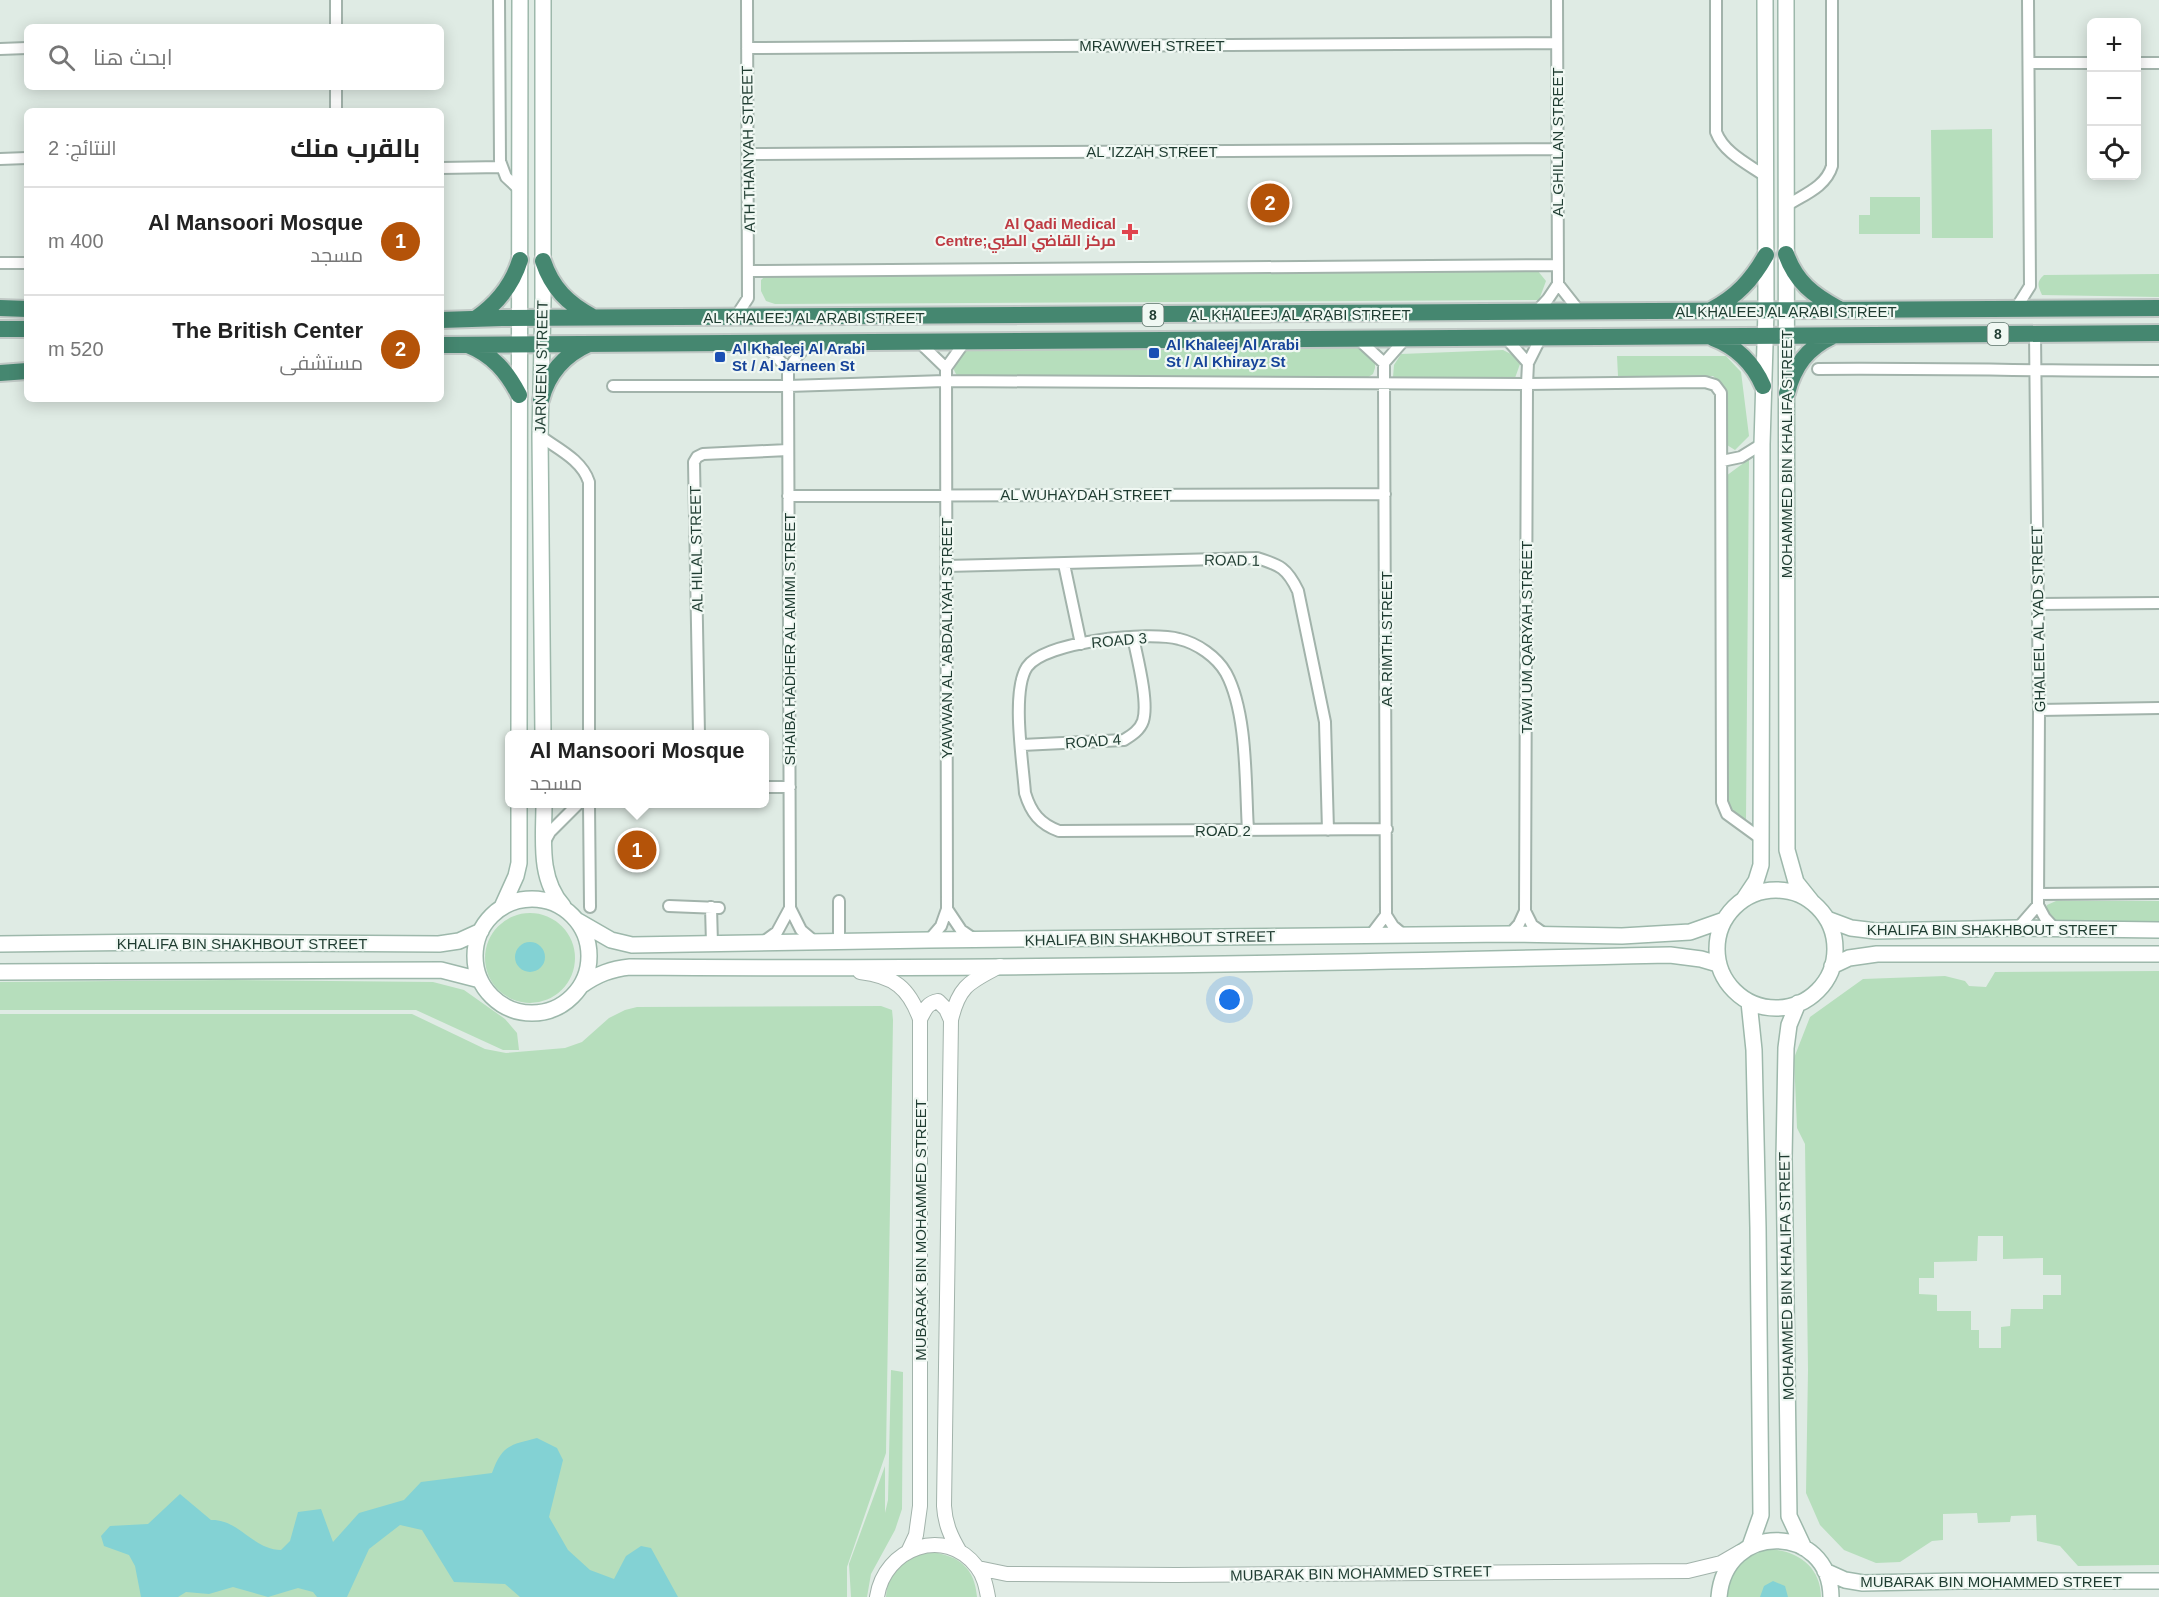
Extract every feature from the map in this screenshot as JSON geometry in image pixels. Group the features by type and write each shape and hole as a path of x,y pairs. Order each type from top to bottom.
{"highway":[{"path":"1786,254 1794,273 1806,288 1823,302 1842,311"},
{"path":"1710,310 1742,290 1755,275 1766,255"},
{"path":"475,319 501,297 513,279 520,260"},
{"path":"543,261 551,280 562,296 578,309 596,319"},
{"path":"0,308 24,309"},
{"name":"AL KHALEEJ AL ARABI STREET","path":"444,320 2159,308"},
{"path":"0,329 24,329"},
{"name":"AL KHALEEJ AL ARABI STREET","path":"444,345 2159,333"},
{"path":"1787,393 1792,377 1805,354 1820,343 1837,335"},
{"path":"1703,336 1725,343 1743,356 1755,370 1763,386"},
{"path":"541,400 555,369 571,353 591,343"},
{"path":"467,344 483,352 497,363 519,395"},
{"path":"0,374 24,371"}],"main road":[{"name":"JARNEEN STREET","path":"519,730 520,0"},
{"name":"JARNEEN STREET","path":"543,0 543,319 540,436 543,730"},
{"name":"MOHAMMED BIN KHALIFA STREET","path":"1744,898 1756,881 1761,865 1762,444 1766,335 1765,0"},
{"name":"MOHAMMED BIN KHALIFA STREET","path":"1786,0 1787,850 1796,882 1812,902"},
{"path":"502,908 519,863 519,808"},
{"path":"544,808 545,872 555,897 578,921 587,936 590,953 588,970 582,985 570,1000 553,1010 535,1014 518,1012 502,1005 489,994 480,980 476,964 476,947 481,931 490,918 502,908 517,901 533,898 550,901 565,908"},
{"path":"1779,890 1797,893 1812,902 1827,919 1833,934 1835,950 1832,966 1825,982 1813,995 1798,1004 1774,1008 1749,1002 1735,993 1725,980 1718,964 1716,949 1718,934 1733,908 1744,898 1761,891 1779,890"},
{"name":"KHALIFA BIN SHAKHBOUT STREET","path":"1827,919 1851,928 1876,931 2018,928 2159,930"},
{"name":"KHALIFA BIN SHAKHBOUT STREET","path":"578,921 611,940 632,945 1510,934 1622,936 1690,932 1724,920"},
{"name":"KHALIFA BIN SHAKHBOUT STREET","path":"0,944 159,942 439,944 459,941 481,931"},
{"name":"KHALIFA BIN SHAKHBOUT STREET","path":"1832,966 1849,958 1877,954 2159,954"},
{"name":"KHALIFA BIN SHAKHBOUT STREET","path":"582,985 598,974 611,969 630,967 831,969 1337,963 1670,955 1701,958 1718,964"},
{"name":"KHALIFA BIN SHAKHBOUT STREET","path":"0,972 441,970 480,980"},
{"name":"MOHAMMED BIN KHALIFA STREET","path":"1719,1597 1719,1585 1725,1570 1745,1549 1761,1515 1755,1062 1749,1002"},
{"name":"MOHAMMED BIN KHALIFA STREET","path":"1798,1004 1790,1025 1786,1048 1784,1158 1789,1516 1804,1548"},
{"path":"1745,1549 1768,1540 1786,1541 1804,1548 1825,1570 1831,1587 1831,1597"},
{"name":"MUBARAK BIN MOHAMMED STREET","path":"1825,1570 1845,1580 1863,1584 1959,1581 2159,1581"}],"street":[{"path":"336,0 336,24"},
{"path":"499,0 501,167 510,183 520,191"},
{"name":"ATH THANYAH STREET","path":"747,0 748,298"},
{"name":"AL GHILLAN STREET","path":"1557,0 1558,284"},
{"path":"1716,0 1716,132 1729,151 1766,176"},
{"path":"1786,206 1820,184 1828,177 1832,166 1832,0"},
{"path":"2015,310 2030,286 2028,0"},
{"name":"MRAWWEH STREET","path":"747,48 1557,43"},
{"path":"0,49 24,48"},
{"path":"2029,63 2087,63"},
{"path":"2141,63 2159,63"},
{"path":"336,90 336,108"},
{"name":"AL 'IZZAH STREET","path":"748,154 1557,149"},
{"path":"0,159 24,158"},
{"path":"444,168 501,167"},
{"path":"0,263 24,263"},
{"path":"748,270 1558,265"},
{"path":"1536,312 1558,284 1580,312"},
{"path":"2030,286 2048,309"},
{"path":"735,318 748,298 767,317"},
{"name":"GHALEEL AL YAD STREET","path":"2035,334 2039,710 2038,899"},
{"path":"1358,338 1384,363 1406,337"},
{"path":"1505,337 1528,363"},
{"name":"TAWI UM QARYAH STREET","path":"1525,911 1527,384 1528,363 1541,337"},
{"path":"917,340 946,368 966,340"},
{"path":"760,341 788,370 798,355 812,341"},
{"name":"AR RIMTH STREET","path":"1384,363 1386,915"},
{"name":"YAWWAN AL 'ABDALIYAH STREET","path":"929,940 941,926 947,909 946,368"},
{"path":"1818,369 2159,371"},
{"name":"SHAIBA HADHER AL AMIMI STREET","path":"788,370 790,908"},
{"path":"613,386 788,386 945,381 1527,384 1705,382 1715,385 1721,393 1722,802 1727,814 1760,838"},
{"path":"540,436 580,465 586,472 589,482 589,730"},
{"path":"1722,461 1741,457 1762,444"},
{"name":"AL HILAL STREET","path":"699,730 694,462 703,454 788,450"},
{"name":"AL WUHAYDAH STREET","path":"788,496 1385,494"},
{"name":"ROAD 1","path":"946,566 1257,558 1280,565 1291,577 1298,591 1325,722 1328,830"},
{"path":"1064,564 1081,644"},
{"path":"2038,604 2159,603"},
{"name":"ROAD 3","path":"1059,831 1038,819 1029,807 1025,793 1019,697 1027,667 1036,659 1054,650 1133,637 1161,636 1180,639 1197,646 1212,657 1225,672 1235,697 1241,727 1248,830"},
{"name":"ROAD 4","path":"1022,745 1124,740 1136,733 1143,720 1143,694 1133,637"},
{"path":"2039,710 2159,708"},
{"path":"769,787 790,787"},
{"path":"544,843 550,832 573,808"},
{"path":"589,808 590,907"},
{"path":"566,814 575,813 590,820"},
{"name":"ROAD 2","path":"1059,831 1387,830"},
{"path":"2038,899 2159,893"},
{"path":"2018,928 2038,899"},
{"path":"2038,899 2045,918 2056,930"},
{"path":"838,901 839,941"},
{"path":"669,906 715,907 712,944"},
{"path":"790,908 801,930 814,941"},
{"path":"762,943 777,932 790,908"},
{"path":"947,909 961,930 976,940"},
{"path":"1510,934 1519,924 1525,911"},
{"path":"1525,911 1532,925 1546,935"},
{"path":"1370,936 1386,915 1393,926 1405,936"},
{"name":"MUBARAK BIN MOHAMMED STREET","path":"960,1552 945,1522 944,1506 951,1020 955,1001 964,988 1001,966"},
{"name":"MUBARAK BIN MOHAMMED STREET","path":"831,969 874,974 889,979 908,994 914,1002 920,1019 921,1506 916,1535 909,1550"},
{"path":"920,1019 927,1006 938,1001 951,1020"},
{"path":"878,1597 882,1577 893,1561 909,1550 926,1545 943,1546 960,1552 978,1568 985,1582 988,1597"},
{"name":"MUBARAK BIN MOHAMMED STREET","path":"978,1568 1007,1574 1164,1575 1688,1571 1720,1563 1745,1549"}],"green space":[{"path":"1992,129 1993,238 1932,238 1931,130"},
{"path":"1870,197 1920,197 1920,234 1859,234 1859,215 1870,215"},
{"path":"1533,265 1546,281 1539,300 775,304 766,301 761,291 761,280 770,272"},
{"path":"2159,274 2159,297 2042,295 2038,284 2044,275"},
{"path":"1359,347 1375,356 1373,374 1365,379 957,376 954,370 955,360 970,348"},
{"path":"1503,350 1515,356 1520,364 1515,378 1499,380 1393,377 1394,365 1401,354"},
{"path":"1617,356 1726,356 1741,372 1749,436 1735,450 1727,445 1725,388 1713,376 1618,376"},
{"path":"1749,459 1746,820 1728,811 1726,476"},
{"path":"2056,901 2159,901 2159,925 2051,925 2043,916 2047,905"},
{"path":"530,913 547,917 562,926 571,941 575,958 571,975 562,990 547,999 530,1003 513,999 498,990 489,975 485,958 489,941 498,926 513,917"},
{"path":"2159,971 2159,1565 2078,1566 2060,1546 2037,1541 2036,1515 2011,1516 2010,1522 1978,1523 1977,1513 1943,1514 1943,1540 1932,1541 1900,1562 1876,1563 1844,1550 1820,1525 1806,1493 1808,1370 1805,1144 1797,1128 1794,1058 1810,1017 1863,979 1945,976 1965,981 1969,986 1986,987 1995,972","holes":["1978,1236 2003,1236 2003,1259 2043,1258 2043,1275 2061,1275 2061,1295 2043,1295 2043,1309 2011,1309 2010,1326 2001,1327 2001,1348 1979,1348 1979,1330 1971,1330 1971,1311 1937,1311 1937,1295 1919,1294 1919,1278 1934,1278 1934,1262 1977,1261"]},
{"path":"233,980 433,982 464,990 505,1019 517,1033 519,1050 503,1050 416,1010 0,1010 0,982"},
{"path":"881,1006 892,1010 893,1020 886,1453 847,1567 847,1597 0,1597 0,1014 412,1014 485,1049 506,1053 565,1048 582,1042 609,1018 637,1007"},
{"path":"891,1370 903,1372 902,1509 895,1530 871,1574 867,1597 851,1597 849,1564 885,1466 885,1513 888,1500"},
{"path":"1768,1549 1797,1556 1812,1568 1820,1586 1821,1597 1727,1597 1730,1580 1739,1566 1745,1560"},
{"path":"932,1552 958,1560 964,1565 973,1578 977,1597 886,1597 890,1579 900,1566 914,1557"}],"water":[{"path":"530,942 536,943 544,951 544,963 536,971 530,972 524,971 516,963 515,957 516,951 524,943"},
{"path":"537,1438 557,1448 563,1460 549,1517 568,1550 590,1570 614,1579 626,1556 641,1546 651,1548 678,1597 520,1597 505,1584 454,1582 422,1530 400,1525 369,1549 347,1597 317,1597 313,1592 298,1588 268,1597 233,1587 209,1594 186,1592 178,1597 141,1597 135,1566 129,1555 104,1546 101,1536 110,1526 148,1524 180,1494 211,1520 230,1524 271,1549 281,1550 290,1541 298,1512 321,1509 333,1542 359,1513 404,1500 421,1482 492,1473 504,1451 520,1442"},
{"path":"1773,1581 1785,1586 1788,1597 1760,1597 1764,1586"}],"place":[{"name":"The British Center","path":"1270,203"},
{"name":"Al Qadi Medical Centre;مركز القاضي الطبي","path":"1130,232"},
{"name":"Al Khaleej Al Arabi St / Al Khirayz St","path":"1154,353"},
{"name":"Al Khaleej Al Arabi St / Al Jarneen St","path":"720,357"},
{"name":"Al Mansoori Mosque","path":"637,850"}]}
